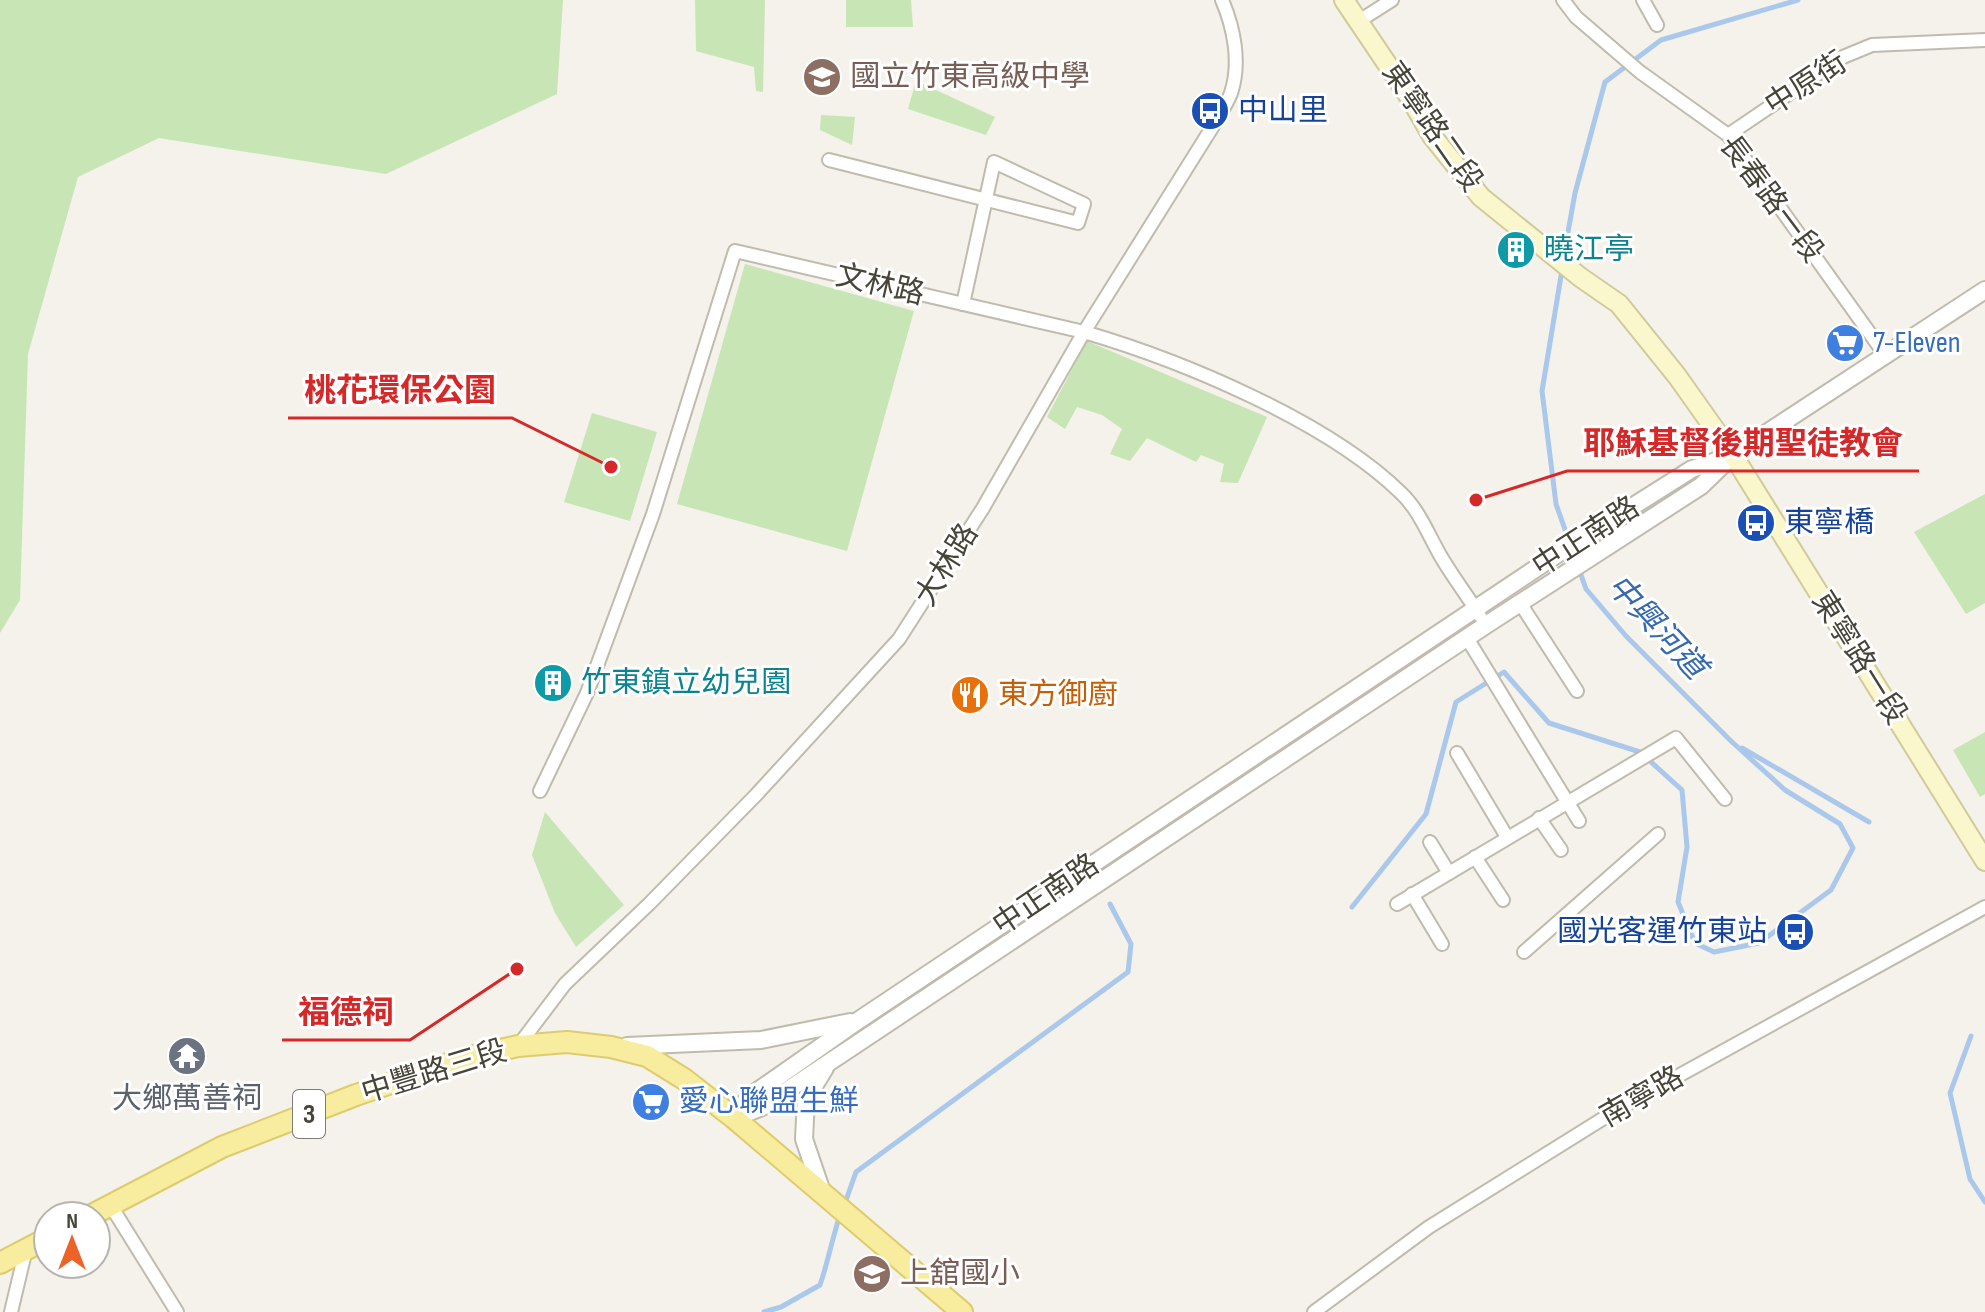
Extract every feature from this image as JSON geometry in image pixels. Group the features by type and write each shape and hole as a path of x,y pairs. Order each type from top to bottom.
{"main road":[{"name":"東寧路二段","path":"1344,0 1432,136 1481,197 1580,277 1619,304 1733,455"},
{"name":"東寧路一段","path":"1733,455 1985,861"},
{"name":"中豐路三段","path":"112,1205 237,1141 442,1065 518,1046 567,1042 611,1047 647,1056 684,1079 734,1118"},
{"name":"3","path":"734,1118 962,1312"},
{"path":"0,1263 32,1246"}],"street":[{"name":"大林路","path":"518,1046 565,984 756,795 899,639 983,508 1084,332 1213,126 1231,92 1236,63 1235,38 1222,0"},
{"path":"1359,21 1392,0"},
{"name":"長春路一段","path":"1563,0 1576,17 1640,72 1728,135 1886,356"},
{"path":"1643,0 1657,25"},
{"name":"中原街","path":"1728,135 1843,57 1872,45 1985,40"},
{"path":"829,160 985,200 1078,223 1084,204 994,162 985,200 963,304"},
{"name":"文林路","path":"540,791 587,693 653,514 735,251 1126,344 1220,383 1293,418 1359,456 1403,495 1486,625"},
{"path":"1733,455 1985,290"},
{"name":"中正南路","path":"734,1118 749,1097 859,1020 1562,551 1692,469 1733,455"},
{"name":"中正南路","path":"734,1118 762,1107 1486,625 1701,486 1733,455"},
{"path":"1520,603 1577,691"},
{"path":"1467,638 1579,821"},
{"path":"1397,904 1676,738 1725,799"},
{"path":"1457,753 1507,837"},
{"path":"1539,818 1561,850"},
{"path":"1524,952 1658,834"},
{"path":"1430,842 1449,873"},
{"path":"1475,857 1503,900"},
{"path":"1412,894 1442,944"},
{"name":"南寧路","path":"1314,1312 1429,1227 1620,1108 1985,907"},
{"path":"611,1047 761,1040 859,1020"},
{"path":"823,1194 804,1139 806,1099 831,1060"},
{"path":"112,1208 177,1312"},
{"path":"11,1312 26,1249"}],"green space":[{"path":"0,0 563,0 557,94 386,174 159,138 78,177 28,354 20,600 0,633"},
{"path":"695,0 765,0 763,92 756,91 754,67 696,51"},
{"path":"846,0 911,0 913,27 846,27"},
{"path":"916,81 995,117 986,135 908,109"},
{"path":"821,115 855,117 852,145 820,130"},
{"path":"745,264 914,311 847,551 677,504"},
{"path":"1087,341 1267,417 1238,483 1220,482 1224,464 1201,455 1196,462 1147,438 1130,461 1110,454 1122,429 1102,415 1077,407 1065,429 1047,417"},
{"path":"592,413 657,432 630,521 564,502"},
{"path":"1985,494 1985,603 1966,614 1914,532"},
{"path":"1985,732 1985,794 1980,797 1953,750"},
{"path":"545,812 624,905 576,947 555,913 532,855"}],"waterway":[{"name":"中興河道","path":"1563,260 1575,193 1605,82 1661,40 1798,0"},
{"path":"1352,907 1426,814 1456,702 1504,672 1549,723 1640,752 1682,790 1687,847 1678,902 1695,943 1714,952 1759,943 1831,890 1853,848 1840,824 1785,790 1731,741 1626,636 1586,589 1556,504 1542,391 1562,270"},
{"path":"1742,748 1869,822"},
{"path":"844,1206 856,1172 1128,972 1131,944 1110,904"},
{"path":"1971,1036 1950,1093 1970,1179 1985,1202"},
{"path":"764,1312 781,1307 820,1285 840,1215"}],"place":[{"name":"國立竹東高級中學","path":"822,77"},
{"name":"中山里","path":"1210,111"},
{"name":"曉江亭","path":"1516,250"},
{"name":"7-Eleven","path":"1845,343"},
{"name":"桃花環保公園","path":"611,467"},
{"name":"耶穌基督後期聖徒教會","path":"1476,500"},
{"name":"東寧橋","path":"1756,523"},
{"name":"竹東鎮立幼兒園","path":"553,683"},
{"name":"東方御廚","path":"970,695"},
{"name":"國光客運竹東站","path":"1795,932"},
{"name":"福德祠","path":"517,969"},
{"name":"大鄉萬善祠","path":"187,1056"},
{"name":"愛心聯盟生鮮","path":"651,1102"},
{"name":"上舘國小","path":"872,1274"}]}
